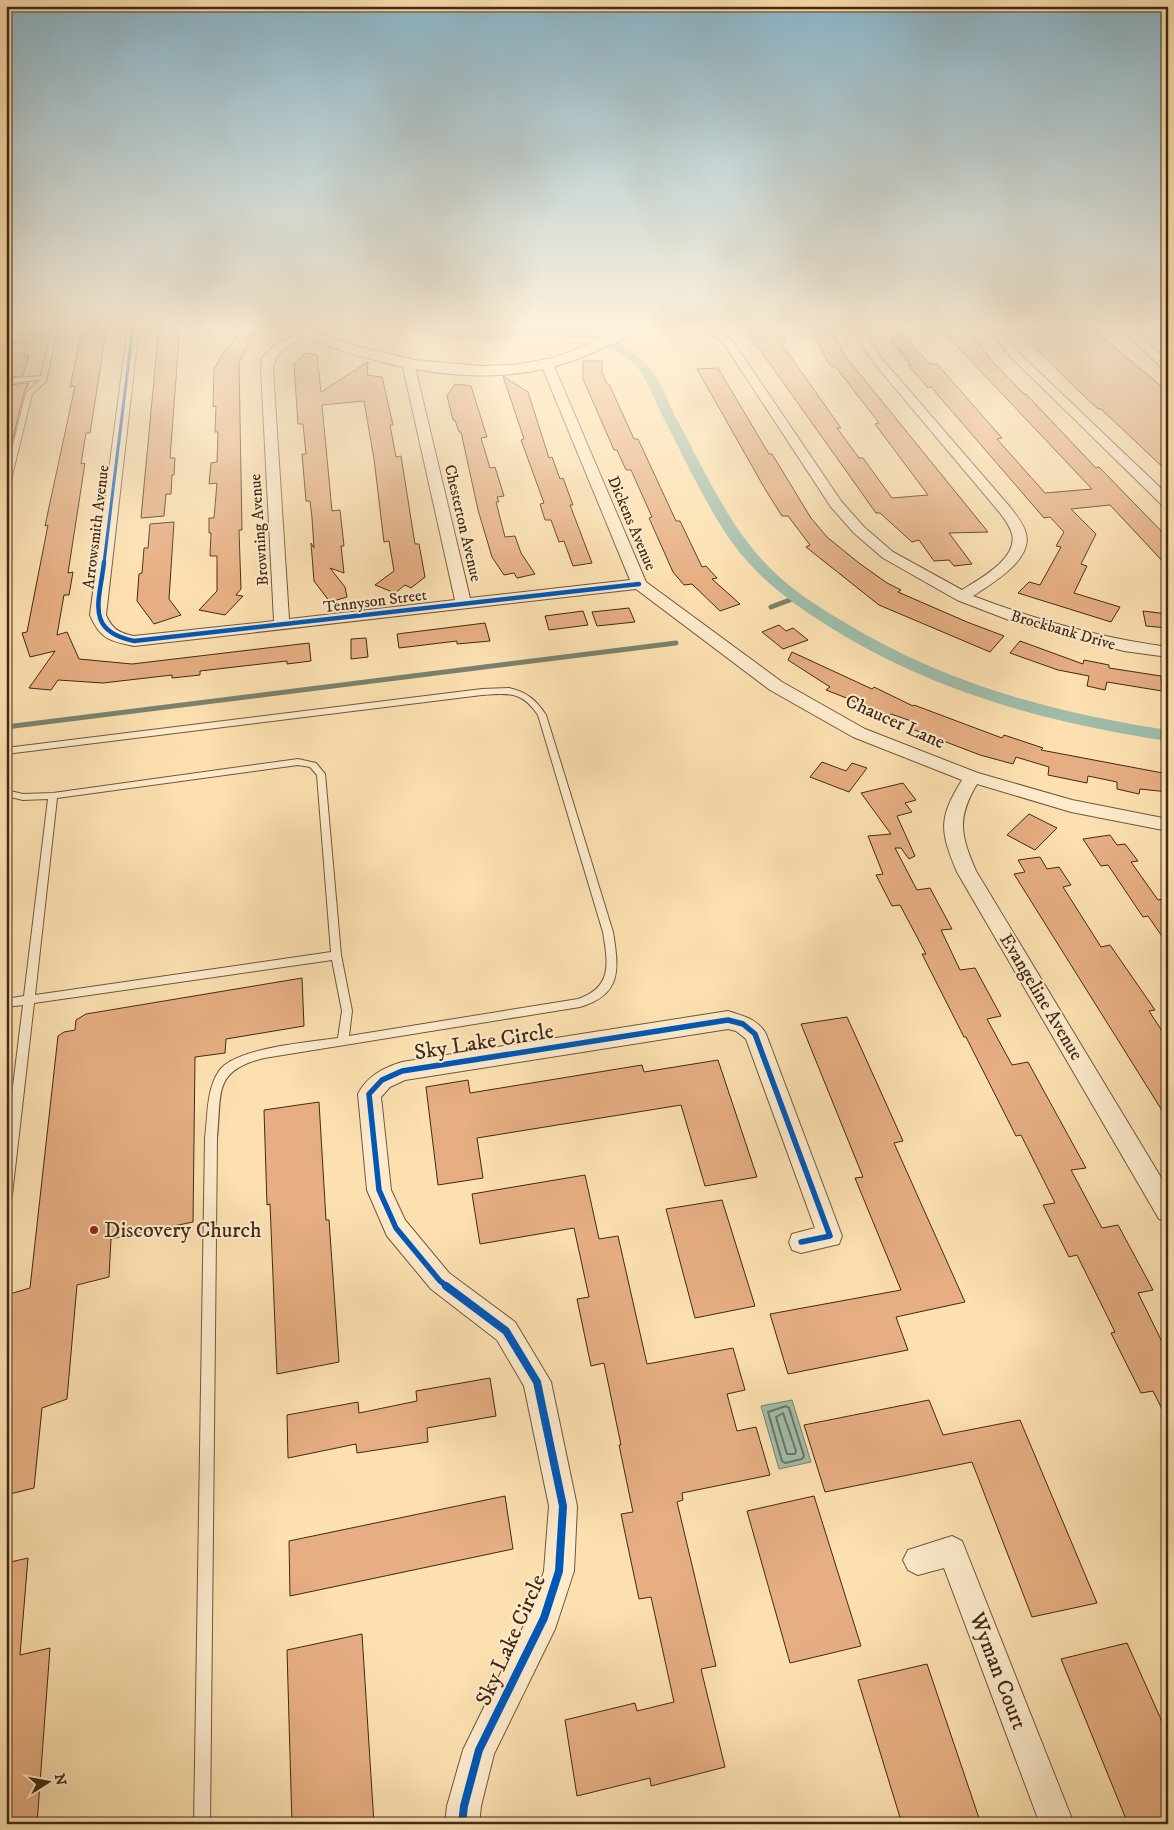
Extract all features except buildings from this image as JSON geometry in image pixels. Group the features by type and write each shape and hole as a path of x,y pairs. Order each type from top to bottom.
{"street":[{"name":"Arrowsmith Avenue","path":"114,637 103,629 98,615 123,411"},
{"name":"Browning Avenue","path":"269,411 282,625"},
{"name":"Chesterton Avenue","path":"419,411 464,604"},
{"name":"Dickens Avenue","path":"567,411 639,584"},
{"path":"774,411 836,504 859,530 888,555 962,596 1009,563 1019,550 1020,538 1018,528 1006,510 921,411"},
{"path":"1073,411 1168,503"},
{"name":"Tennyson Street","path":"114,637 134,641 639,584"},
{"name":"Chaucer Lane","path":"639,584 776,686 859,733 972,777 1071,806 1168,825"},
{"name":"Brockbank Drive","path":"962,596 1019,619 1075,635 1124,646 1168,652"},
{"name":"Evangeline Avenue","path":"972,777 957,801 952,817 954,844 967,872 1168,1211"},
{"name":"Sky Lake Circle","path":"462,1824 464,1806 479,1750 544,1618 559,1572 563,1506 537,1382 506,1331 440,1281 396,1228 379,1190 369,1094 382,1080 402,1071 728,1020 743,1024 755,1034 830,1236 801,1242"},
{"name":"Wyman Court","path":"918,1560 952,1551 1057,1824"}],"lane":[{"path":"6,488 25,411"},
{"path":"6,751 482,692 517,691 527,696 542,715 608,932 612,969 608,983 598,995 580,1003 264,1054 242,1060 226,1069 218,1084 211,1138 202,1824"},
{"path":"6,793 23,797 53,796 298,762 313,765 321,774 336,955 347,1011 343,1041"},
{"path":"6,1195 53,796"},
{"path":"6,1003 336,955"}],"water":[{"path":"792,1400 811,1462 779,1469 761,1406"}],"waterway":[{"path":"667,411 729,527 745,549 769,576 805,605 863,641 904,662 989,696 1078,720 1168,736"},
{"path":"771,607 795,598"},
{"path":"6,727 676,643"}],"cycle path":[{"path":"123,411 98,615 107,631 115,637 134,641 639,584"},
{"path":"462,1824 464,1806 479,1750 544,1618 559,1571 563,1506 537,1382 506,1331 440,1281 396,1228 379,1190 369,1094 382,1080 402,1071 728,1020 743,1024 755,1034 830,1236 801,1242"}],"place":[{"name":"Discovery Church","path":"94,1230"}]}
